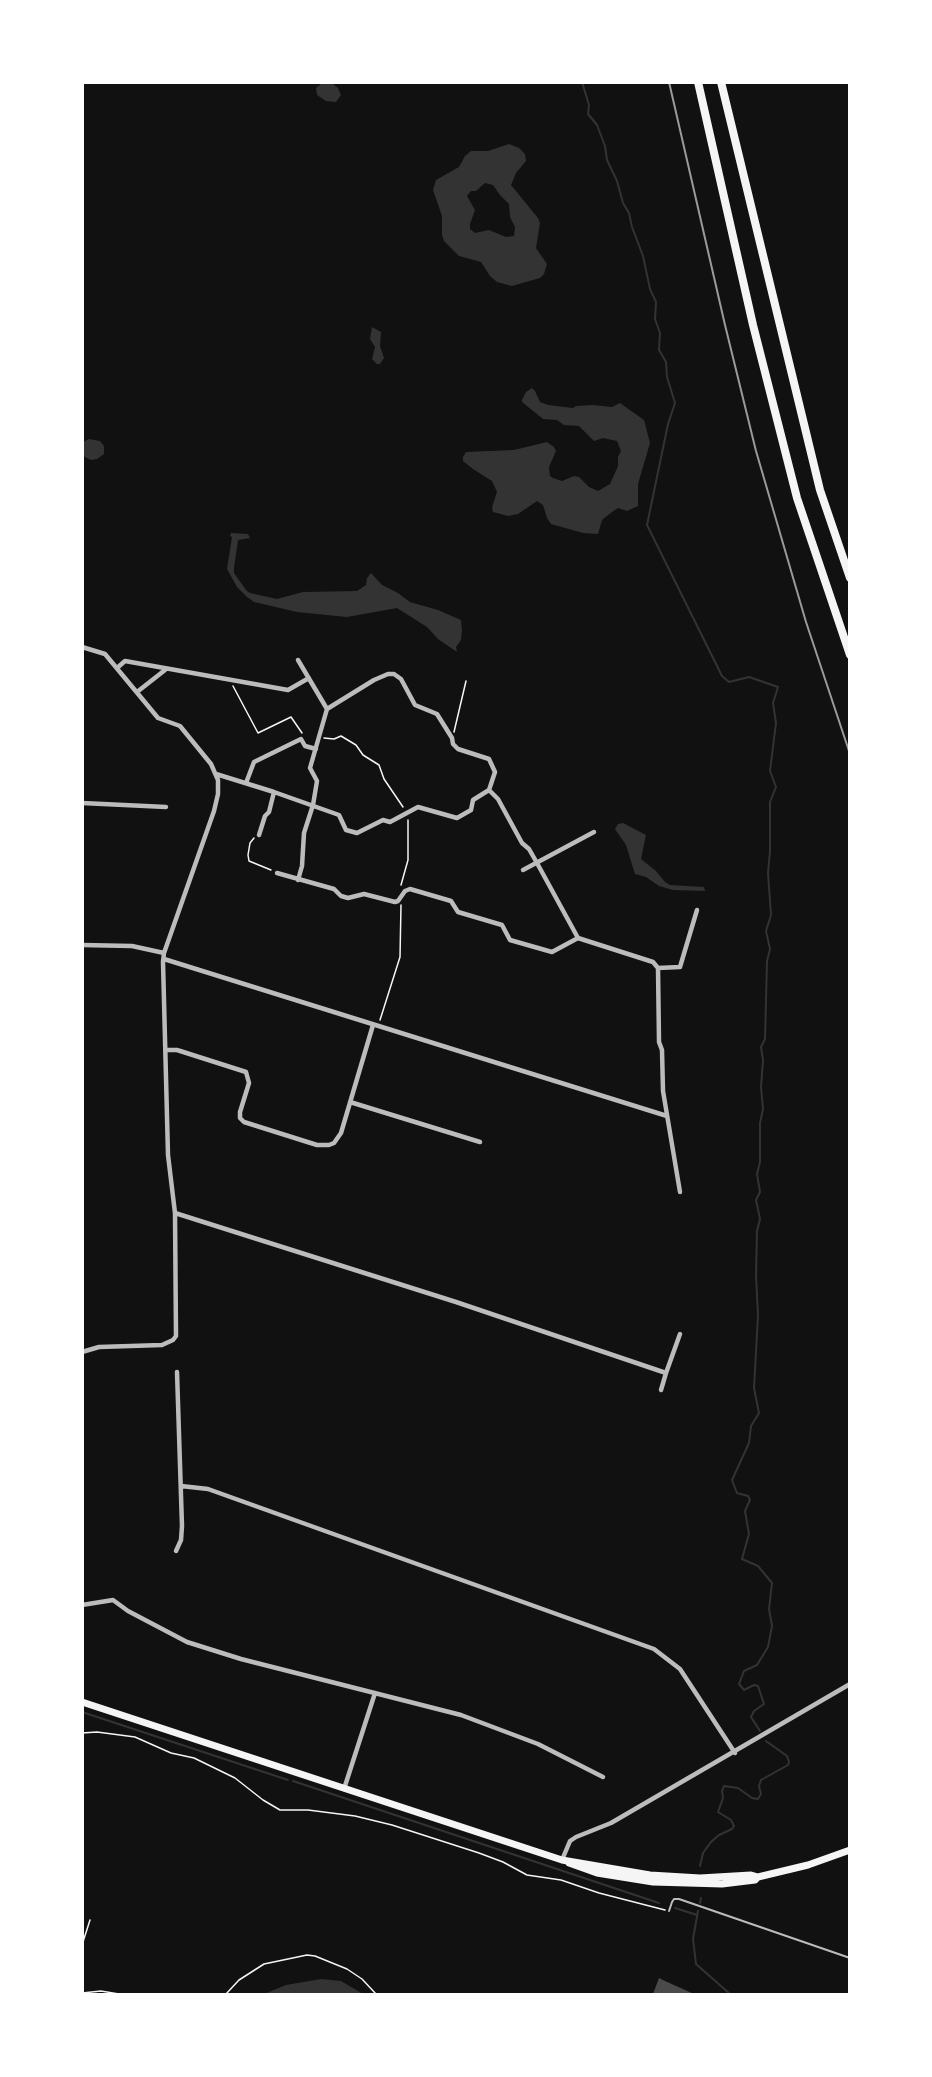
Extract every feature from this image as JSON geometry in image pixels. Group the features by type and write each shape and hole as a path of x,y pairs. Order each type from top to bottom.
{"highway":[{"path":"698,82 753,325 797,498 849,656"},
{"path":"721,82 820,490 849,578"}],"main road":[{"path":"82,1702 597,1873 674,1884 722,1884 755,1880 758,1877 808,1865 849,1850"}],"street":[{"path":"82,647 105,654 158,718 180,726 205,755 218,780 214,811 164,956 168,1155 175,1213 176,1336 162,1345 99,1347 82,1352"},
{"path":"298,660 327,709"},
{"path":"117,668 124,661 288,690 309,678"},
{"path":"137,692 166,669"},
{"path":"216,774 274,792 313,805 339,815 346,830 357,833 383,820 390,822 418,807 457,818 471,810 473,800 489,790 495,772 489,759 458,749 437,714 415,705 401,679 394,674 374,680 327,709 310,768 317,781 313,805 304,833 302,866 298,880"},
{"path":"246,783 254,762 301,739 305,746 315,749"},
{"path":"489,790 498,799 522,843 529,849 578,938 654,962 658,968 659,1042 662,1050 663,1091 680,1192"},
{"path":"259,836 274,792"},
{"path":"82,803 166,807"},
{"path":"523,870 594,832"},
{"path":"277,873 334,889 341,896 348,898 364,894 395,902 410,889 451,901 458,912 502,925 510,940 552,952 578,938"},
{"path":"658,968 680,967 697,910"},
{"path":"82,945 132,946 666,1116"},
{"path":"166,1050 177,1050 246,1072 249,1083 240,1112 240,1118 244,1122 317,1145 329,1145 338,1138 376,1025"},
{"path":"350,1102 480,1142"},
{"path":"175,1213 445,1298 666,1373"},
{"path":"661,1390 680,1334"},
{"path":"176,1551 181,1540 182,1526 177,1372"},
{"path":"181,1486 208,1489 654,1649 680,1669 735,1753"},
{"path":"82,1605 112,1600 187,1642 241,1659 472,1719 538,1744 603,1777"},
{"path":"562,1860 570,1841 576,1837 611,1823 735,1753 849,1684"},
{"path":"344,1789 375,1694"}],"lane":[{"path":"669,1911 674,1899 849,1958"}],"path":[{"path":"229,680 258,733 291,717 301,732 305,734"},
{"path":"452,738 466,681"},
{"path":"319,737 334,739 341,736 356,745 363,755 379,765 384,779 408,818 406,833 408,852 401,881 400,957 386,1006 376,1025"},
{"path":"259,836 251,839 248,859 277,873"},
{"path":"82,1733 97,1732 135,1737 171,1753 194,1758 235,1778 280,1810 304,1810 356,1816 392,1825 503,1862 524,1874 561,1880 599,1893 661,1909"},
{"path":"82,1945 90,1920"},
{"path":"226,1995 239,1980 264,1964 307,1955 347,1969 362,1979 376,1995"},
{"path":"82,1993 101,1991 119,1995"}],"shaded area":[{"path":"322,83 333,84 338,88 341,95 336,102 326,101 317,95 316,88"},
{"path":"509,144 519,148 525,154 526,161 516,173 511,185 540,223 536,248 547,264 540,278 512,286 497,282 481,262 459,256 444,241 442,216 433,190 436,180 459,167 471,151 488,151","holes":["485,183 493,185 509,204 510,217 515,227 514,236 506,237 489,230 475,233 470,229 475,210 467,196"]},
{"path":"372,327 381,332 380,346 384,358 380,364 372,359 375,347 370,339"},
{"path":"532,388 540,402 548,405 573,408 593,405 612,407 620,403 644,420 650,443 638,484 638,506 627,511 618,508 612,512 602,520 598,534 583,533 551,524 543,505 537,501 518,514 508,516 493,512 492,507 497,492 492,481 463,461 466,452 514,450 547,442 556,451 549,467 550,476 553,478 562,481 574,476 579,477 589,487 598,491 610,484 618,466 621,451 617,441 603,438 594,441 579,426 564,425 557,420 543,419 522,402 526,392"},
{"path":"89,439 100,441 104,446 104,454 97,459 91,460 83,456 83,442"},
{"path":"231,533 248,534 250,538 238,540 234,573 250,593 277,599 303,592 357,591 366,585 371,573 382,585 410,602 461,620 461,640 456,647 457,652 438,639 427,627 397,608 347,617 297,612 254,602 237,587 227,569"},
{"path":"623,823 646,835 641,859 665,882 670,885 704,887 705,891 673,890 635,874 626,845 615,829 618,824"},
{"path":"321,1979 341,1981 363,1994 264,1994 286,1985"}],"building":[{"path":"659,1978 665,1981 694,1994 653,1994"}],"waterway":[{"path":"582,82 589,105 588,114 597,125 605,146 607,160 617,181 643,256 650,289 656,302 655,319 660,333 659,350 666,362 667,377 675,403 668,424 647,525 722,676 729,682 749,677 778,687 773,703 776,723 770,771 776,787 770,802 768,873 771,915 766,931 770,949 767,961 765,1039 761,1047 763,1109 760,1123 760,1162 757,1174 760,1192 756,1200 760,1219 757,1231 758,1315 754,1388 759,1413 751,1426 749,1443 732,1480 737,1493 748,1496 750,1500 745,1511 749,1534 742,1559 758,1566 772,1583 769,1609 772,1626 768,1647 757,1665 744,1671 739,1684 744,1690 754,1685 758,1686 764,1704 754,1711 751,1717 760,1731"},
{"path":"82,1712 288,1780"},
{"path":"700,1866 703,1853 711,1842 734,1826 731,1820 718,1812 724,1786 738,1788 752,1798 758,1799 761,1794 759,1786 761,1780 788,1765 787,1756 766,1741"},
{"path":"293,1781 659,1903"},
{"path":"700,1903 701,1898"},
{"path":"675,1908 697,1915"},
{"path":"698,1911 693,1939 696,1964 730,1994"}],"railway":[{"path":"669,82 756,451 806,622 850,754"}]}
